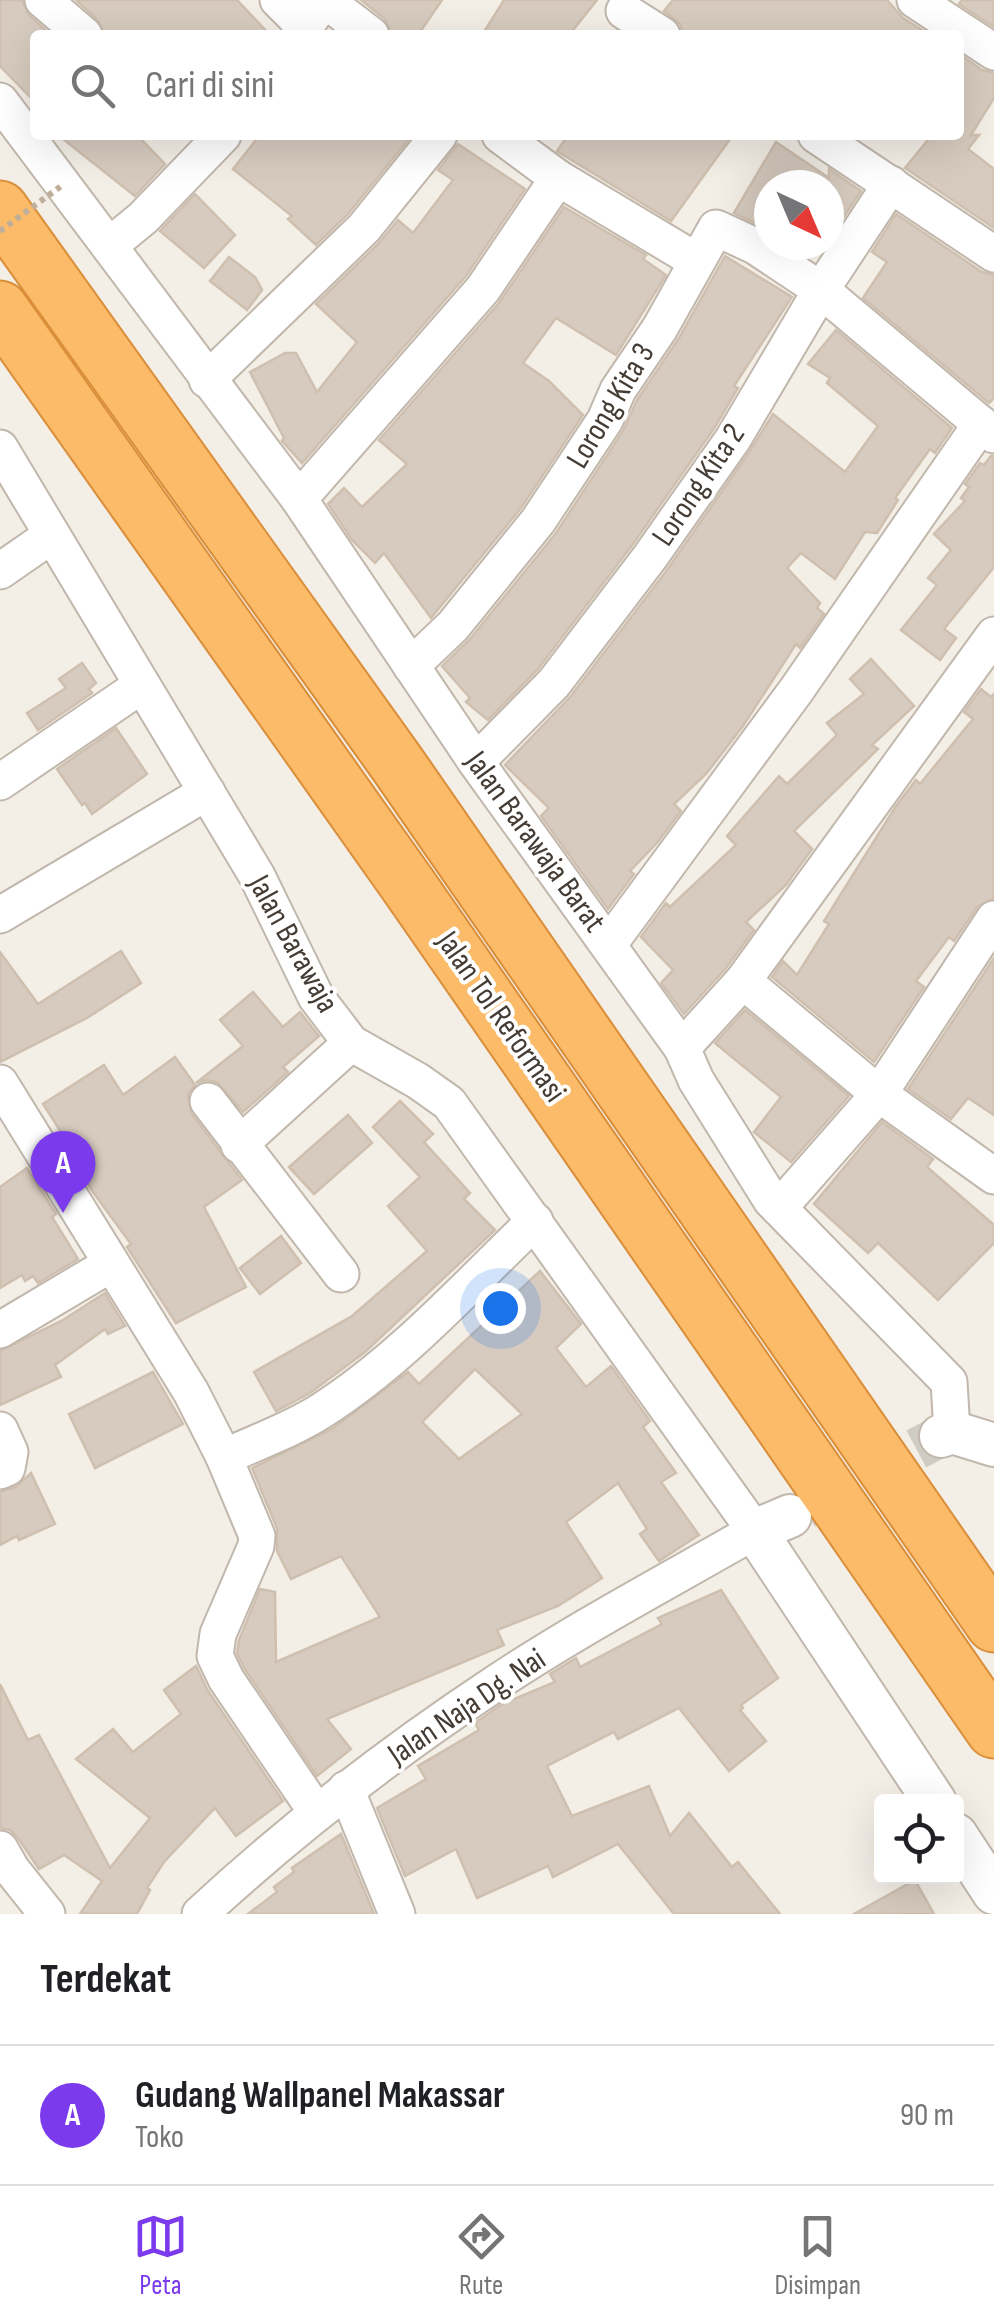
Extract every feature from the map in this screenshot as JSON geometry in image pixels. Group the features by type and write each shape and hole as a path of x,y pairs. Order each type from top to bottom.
{"highway":[{"name":"Jalan Tol Reformasi","path":"0,210 409,781 994,1624"},
{"name":"Jalan Tol Reformasi","path":"0,309 408,885 994,1730"}],"street":[{"path":"43,0 78,30"},
{"path":"278,0 356,30"},
{"path":"929,4 994,52"},
{"path":"622,15 652,30"},
{"name":"Jalan Barawaja Barat","path":"0,101 300,499 476,762 682,1048 696,1080 779,1208 949,1382 947,1434"},
{"path":"110,245 143,218 212,140"},
{"path":"207,380 364,228 436,140"},
{"path":"510,140 545,158 695,260 716,228 755,246 821,290 987,429 609,944"},
{"path":"824,140 994,254"},
{"path":"300,499 483,289 545,158"},
{"name":"Lorong Kita 2","path":"476,762 554,684 650,557 733,439 821,290 892,184"},
{"name":"Lorong Kita 3","path":"411,666 453,626 538,521 605,420 618,390 660,328 695,260"},
{"name":"Jalan Barawaja","path":"0,448 257,876 316,997 351,1043 434,1090 449,1104 535,1221 773,1524"},
{"path":"0,572 52,535"},
{"path":"682,1048 743,982 994,635"},
{"path":"0,782 142,686"},
{"path":"0,915 207,792"},
{"path":"779,1208 880,1094 994,919"},
{"path":"743,982 880,1094 994,1176"},
{"path":"239,1145 351,1043"},
{"path":"0,1082 191,1392 224,1456 257,1536 218,1634 215,1656 226,1679 317,1812"},
{"path":"208,1101 341,1274"},
{"path":"224,1456 297,1424 344,1395 423,1328 535,1221"},
{"path":"0,1330 111,1264"},
{"path":"0,1430 10,1459 7,1468 0,1472"},
{"path":"947,1434 994,1445"},
{"path":"773,1524 929,1794"},
{"name":"Jalan Naja Dg. Nai","path":"211,1910 274,1846 346,1789 493,1685 773,1524"},
{"path":"346,1789 397,1914"},
{"path":"964,1847 994,1893"},
{"path":"0,1849 48,1914"}],"path":[{"path":"0,231 64,184"}],"building":[{"path":"0,0 22,0 29,15 46,30 30,30 30,97 0,66"},
{"path":"76,0 237,0 265,30 103,30 98,20"},
{"path":"361,0 442,0 421,30 390,30 385,19"},
{"path":"504,0 597,0 573,30 485,30"},
{"path":"673,0 887,0 903,18 922,30 682,30 664,11"},
{"path":"962,0 994,0 994,27 959,4"},
{"path":"964,57 994,73 994,98 971,135 979,135 968,149 994,169 994,228 905,168 928,140 964,140"},
{"path":"64,140 142,140 165,164 135,196"},
{"path":"256,140 408,140 348,214 316,245 288,219 292,216 233,169"},
{"path":"565,140 729,140 671,221 557,151"},
{"path":"776,142 817,170 759,170"},
{"path":"458,144 525,189 466,276 302,463 282,441 284,438 250,372 285,353 296,353 317,392 357,342 316,304 398,220 413,233 453,180 438,170"},
{"path":"754,179 754,223 734,213"},
{"path":"844,179 861,191 844,216"},
{"path":"195,194 235,235 204,268 160,231"},
{"path":"564,207 646,255 643,259 666,275 616,355 556,318 523,363 549,381 583,415 521,508 431,618 384,553 375,563 352,540 328,504 344,488 362,507 407,464 379,440 499,303"},
{"path":"896,214 982,272 994,275 994,398 989,403 863,298 887,262 872,252"},
{"path":"725,256 792,297 734,386 738,388 715,427 633,544 538,669 488,720 466,702 470,698 442,666 470,639 556,533 623,431 637,400 679,338"},
{"path":"229,257 255,277 262,290 247,310 210,281"},
{"path":"836,330 952,428 935,453 930,449 895,498 898,500 877,533 865,532 835,579 801,553 787,568 820,603 817,608 824,614 800,648 796,644 743,726 706,774 674,804 681,811 630,871 634,874 608,909 541,816 549,808 505,765 571,696 667,570 773,414 845,472 878,426 827,383 830,378 808,364"},
{"path":"991,456 994,567 944,629 956,638 940,660 901,630 937,585 928,578 951,550 934,534 965,501 961,498 969,487 965,484 980,463 984,465"},
{"path":"871,659 914,706 872,745 878,749 794,831 812,849 786,885 746,922 754,930 684,1014 661,983 673,970 641,937 666,903 670,907 736,845 727,836 779,776 787,784 837,735 827,723 864,694 850,679"},
{"path":"82,663 96,683 89,689 92,693 38,730 27,713 66,688 59,679"},
{"path":"981,689 991,697 994,694 994,898 977,907 954,941 949,937 916,981 924,987 874,1062 772,977 783,961 797,975 829,924 824,921 896,806 916,780 920,784 973,719 964,712"},
{"path":"116,728 147,774 92,814 57,769"},
{"path":"121,951 141,983 87,1018 0,1062 0,952 38,1004"},
{"path":"994,958 994,1115 968,1098 951,1119 908,1089"},
{"path":"253,992 283,1027 300,1012 319,1036 283,1067 288,1072 243,1112 217,1082 196,1083 243,1046 220,1020"},
{"path":"745,1010 849,1096 791,1162 754,1132 781,1097 715,1043"},
{"path":"175,1057 195,1085 188,1094 191,1113 242,1180 204,1207 246,1287 176,1323 127,1247 131,1244 62,1143 66,1140 43,1104 104,1065 123,1095"},
{"path":"400,1101 433,1134 424,1142 470,1193 464,1199 495,1230 365,1352 310,1393 276,1411 254,1372 352,1316 427,1251 388,1206 420,1177 373,1127"},
{"path":"348,1115 372,1143 314,1194 289,1167"},
{"path":"882,1122 933,1159 927,1167 994,1225 994,1243 938,1300 878,1243 868,1253 814,1204"},
{"path":"27,1168 78,1259 38,1283 33,1276 25,1281 22,1275 0,1288 0,1187"},
{"path":"281,1236 301,1263 260,1294 240,1268"},
{"path":"540,1271 581,1324 556,1348 586,1387 611,1366 650,1421 643,1427 676,1473 661,1482 699,1535 659,1561 640,1534 647,1529 618,1483 566,1522 602,1578 558,1606 497,1630 504,1645 327,1719 351,1749 317,1776 244,1668 237,1653 239,1640 260,1589 275,1592 276,1662 380,1617 341,1556 291,1579 277,1551 277,1528 252,1468 332,1429 408,1372 419,1384","holes":["475,1369 522,1414 459,1459 422,1422"]},
{"path":"105,1293 125,1326 108,1334 105,1329 55,1365 61,1377 0,1405 0,1351 63,1320"},
{"path":"153,1372 183,1424 95,1468 69,1414"},
{"path":"31,1473 55,1524 0,1545 0,1492 16,1487"},
{"path":"721,1590 778,1678 741,1705 740,1710 766,1741 729,1771 679,1708 618,1739 614,1732 547,1766 572,1816 649,1786 670,1836 689,1813 732,1867 738,1862 780,1914 674,1914 618,1844 553,1877 548,1866 477,1898 456,1849 405,1876 377,1808 426,1779 418,1766 479,1730 475,1723 502,1704 555,1682 550,1674 576,1658 580,1667 662,1624 658,1618"},
{"path":"196,1666 208,1691 283,1801 236,1836 215,1808 164,1862 147,1888 150,1890 137,1914 80,1914 102,1881 64,1855 39,1869 18,1838 10,1830 0,1828 0,1684 28,1740 39,1735 110,1868 150,1818 76,1759 113,1729 133,1752 181,1714 164,1690"},
{"path":"341,1834 374,1914 248,1914 277,1892 274,1887 294,1872 292,1868"},
{"path":"908,1884 917,1884 934,1914 854,1914"}],"tunnel":[{"path":"805,1508 941,1436"}],"place":[{"name":"Gudang Wallpanel Makassar","path":"63,1213"}]}
